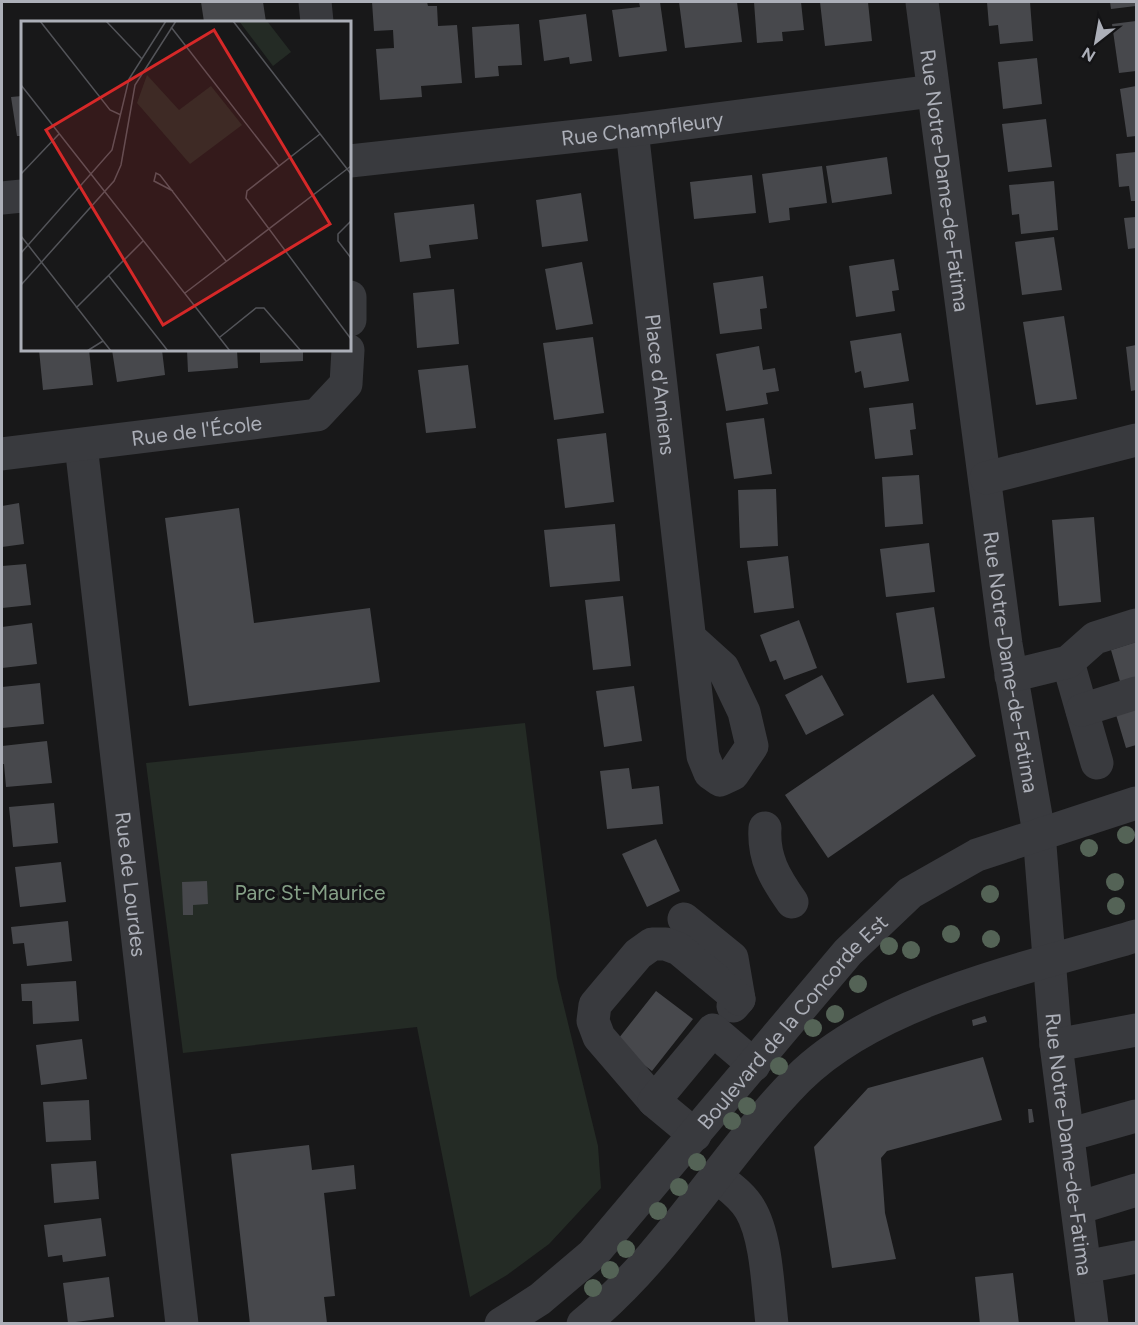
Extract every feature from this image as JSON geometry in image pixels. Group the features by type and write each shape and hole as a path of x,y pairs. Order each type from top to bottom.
{"street":[{"path":"315,2 317,21"},
{"name":"Rue Notre-Dame-de-Fatima","path":"922,2 1011,676 1039,833 1056,1045 1092,1323"},
{"name":"Rue Champfleury","path":"351,161 632,130 933,91"},
{"name":"Place d'Amiens","path":"632,130 691,639"},
{"path":"2,198 21,196"},
{"name":"Rue de l'École","path":"2,454 318,415 346,384 348,351"},
{"path":"986,478 1137,440"},
{"name":"Rue de Lourdes","path":"81,445 182,1323"},
{"path":"1011,676 1068,662 1095,638 1137,625"},
{"path":"1068,662 1097,764"},
{"path":"1082,710 1137,693"},
{"name":"Boulevard de la Concorde Est","path":"501,1323 540,1299 593,1254 848,952 910,893 977,855 1137,803"},
{"path":"765,828 765,847 771,867 792,902"},
{"path":"654,1101 739,999 732,958 684,919"},
{"name":"Boulevard de la Concorde Est","path":"583,1323 633,1276 798,1079 852,1036 930,1000 1137,936"},
{"path":"695,1135 654,1101 599,1038 593,1013 600,999 631,961 645,948 658,944 679,949 739,999"},
{"path":"713,1030 754,1065"},
{"path":"1056,1045 1136,1033"},
{"path":"1068,1135 1137,1116"},
{"path":"716,1176 743,1199 754,1216 761,1246 772,1323"},
{"path":"1078,1208 1137,1190"},
{"path":"1085,1267 1137,1257"}],"green space":[{"name":"Parc St-Maurice","path":"525,723 557,978 598,1146 601,1188 549,1244 507,1275 470,1297 417,1027 183,1053 146,763"}],"building":[{"path":"201,2 263,2 266,21 204,21"},
{"path":"372,2 427,2 428,6 437,6 438,26 457,25 462,83 421,86 422,97 380,100 376,49 394,48 393,30 374,31"},
{"path":"639,2 660,2 667,51 619,57 612,10 640,7"},
{"path":"679,2 737,2 742,42 685,48"},
{"path":"754,2 801,2 804,30 782,32 783,41 757,43"},
{"path":"820,2 868,2 872,41 825,46"},
{"path":"987,2 1030,2 1033,41 1000,44 998,25 989,26"},
{"path":"1110,2 1136,2 1136,6 1111,9"},
{"path":"586,14 592,61 570,64 569,57 544,61 539,20"},
{"path":"1136,21 1136,71 1119,73 1112,24"},
{"path":"519,24 522,65 498,66 499,76 475,78 472,27"},
{"path":"1037,58 1042,104 1003,109 998,62"},
{"path":"1136,86 1136,136 1127,137 1120,89"},
{"path":"21,96 21,136 17,136 11,97"},
{"path":"1046,119 1052,167 1008,172 1002,124"},
{"path":"1136,152 1136,201 1131,201 1129,186 1119,187 1116,154"},
{"path":"887,157 892,194 832,203 826,166"},
{"path":"822,166 827,203 789,208 790,220 769,223 762,174"},
{"path":"752,175 756,213 694,219 690,182"},
{"path":"1054,181 1058,230 1021,234 1019,214 1012,215 1009,185"},
{"path":"581,193 588,241 542,247 536,200"},
{"path":"474,204 478,239 429,245 431,258 400,262 394,213"},
{"path":"1136,217 1136,248 1128,249 1124,218"},
{"path":"1054,237 1062,290 1022,295 1015,242"},
{"path":"894,259 899,290 892,291 895,311 856,317 849,266"},
{"path":"582,262 593,324 556,330 545,269"},
{"path":"763,276 767,308 760,309 762,329 720,334 713,283"},
{"path":"454,289 459,344 417,348 413,293"},
{"path":"1064,316 1077,399 1036,405 1023,322"},
{"path":"901,333 909,381 864,388 861,371 855,373 850,341"},
{"path":"593,337 604,413 554,420 543,343"},
{"path":"1136,345 1136,390 1131,391 1126,347"},
{"path":"759,346 763,370 775,368 779,391 766,393 768,404 726,411 716,354"},
{"path":"39,351 89,351 93,385 43,390"},
{"path":"112,351 162,351 165,375 117,382"},
{"path":"187,351 237,351 238,368 188,372"},
{"path":"260,351 303,351 303,361 260,363"},
{"path":"468,365 476,428 426,433 418,370"},
{"path":"913,403 916,429 910,430 913,455 875,459 869,408"},
{"path":"764,418 772,474 734,479 726,423"},
{"path":"606,433 614,502 565,508 557,439"},
{"path":"919,475 923,524 885,527 882,477"},
{"path":"776,489 778,546 740,548 738,490"},
{"path":"19,503 24,544 2,547 2,506"},
{"path":"239,508 254,623 370,608 380,682 189,706 165,518"},
{"path":"1094,517 1101,602 1059,606 1052,520"},
{"path":"615,524 620,581 550,587 544,530"},
{"path":"929,543 935,592 886,597 880,549"},
{"path":"788,556 794,608 754,613 747,561"},
{"path":"26,564 31,605 2,608 2,566"},
{"path":"623,596 631,666 593,670 585,600"},
{"path":"934,607 945,678 907,683 896,613"},
{"path":"799,620 817,668 784,680 776,660 770,662 760,635"},
{"path":"32,623 37,664 2,668 2,627"},
{"path":"1136,642 1136,688 1123,692 1111,650"},
{"path":"822,675 844,715 806,735 785,695"},
{"path":"40,683 44,724 2,728 2,687"},
{"path":"634,686 642,741 604,747 596,691"},
{"path":"933,694 976,756 828,858 785,795"},
{"path":"1136,702 1136,745 1126,748 1114,708"},
{"path":"47,741 52,783 6,787 2,746"},
{"path":"629,768 632,789 659,786 663,824 607,829 600,771"},
{"path":"54,803 58,843 13,847 9,807"},
{"path":"656,839 680,891 647,907 622,854"},
{"path":"61,862 66,902 20,907 15,867"},
{"path":"207,881 208,904 193,905 193,915 183,915 182,882"},
{"path":"68,921 72,961 27,966 24,943 13,944 11,927"},
{"path":"76,981 79,1021 33,1024 32,1001 22,1001 21,984"},
{"path":"656,991 693,1019 652,1071 615,1043"},
{"path":"985,1016 987,1022 973,1026 972,1020"},
{"path":"82,1039 87,1079 41,1085 36,1045"},
{"path":"983,1057 1002,1120 887,1151 881,1158 885,1213 896,1259 832,1268 814,1147 868,1088"},
{"path":"89,1100 91,1140 46,1142 43,1102"},
{"path":"1028,1109 1032,1109 1034,1122 1029,1123"},
{"path":"309,1145 312,1170 354,1165 356,1189 324,1193 335,1296 324,1297 327,1323 250,1324 231,1154"},
{"path":"96,1161 99,1199 54,1203 51,1164"},
{"path":"101,1218 106,1256 63,1262 62,1255 48,1257 44,1225"},
{"path":"1013,1273 1019,1324 980,1324 975,1277"},
{"path":"109,1277 114,1317 68,1323 63,1283"}]}
